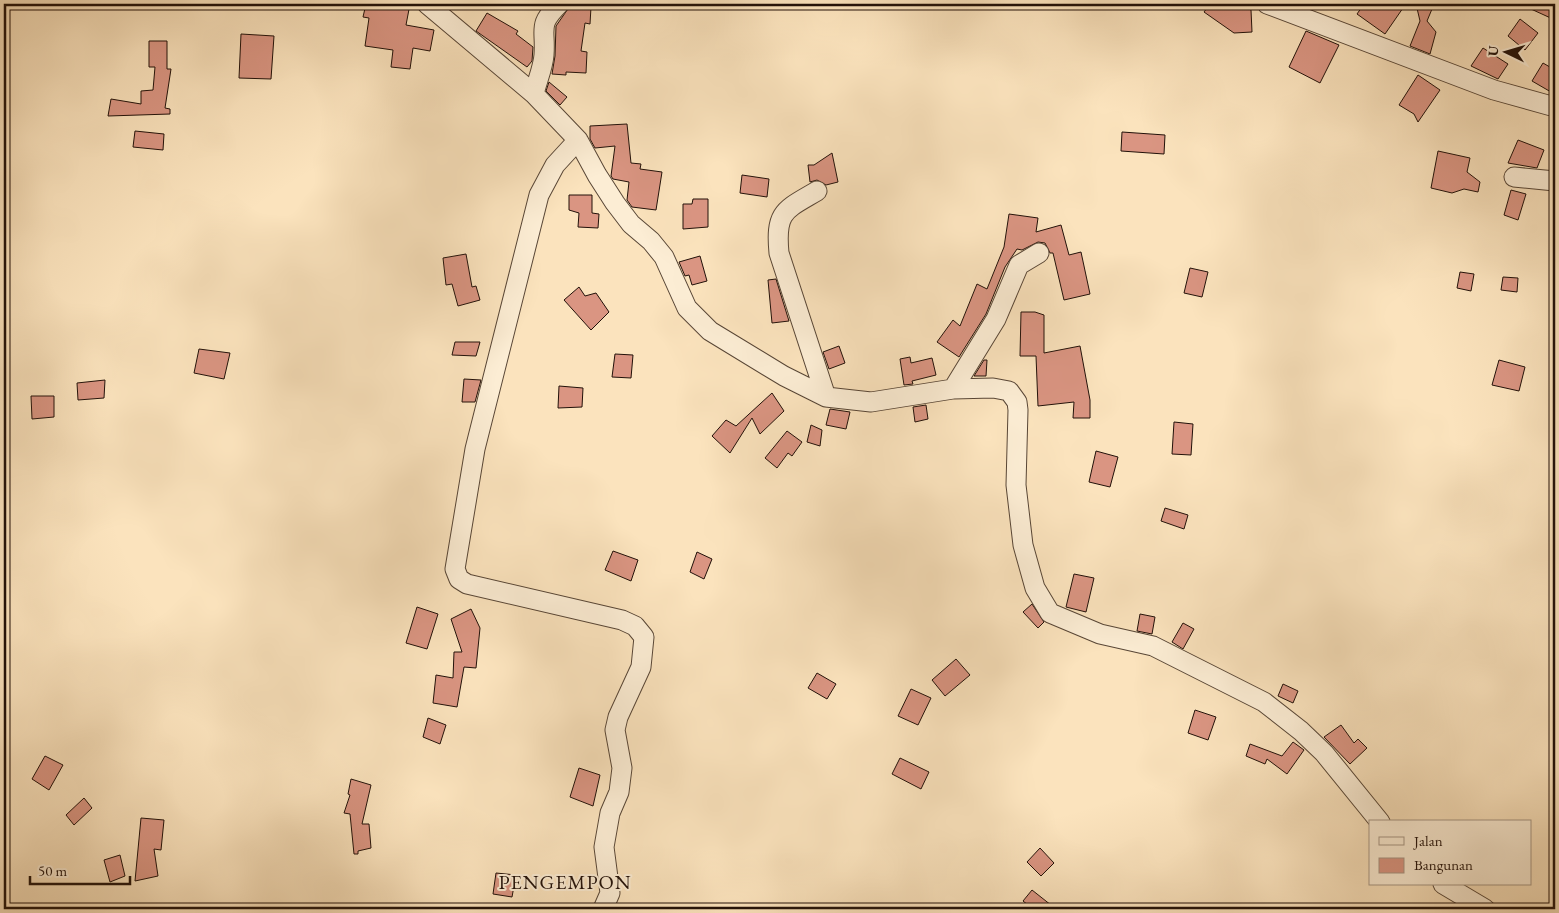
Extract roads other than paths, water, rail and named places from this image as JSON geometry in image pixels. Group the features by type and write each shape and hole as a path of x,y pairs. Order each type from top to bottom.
{"street":[{"path":"428,4 534,94 578,140 615,203 631,224 651,241 664,257 687,308 697,320 741,352 826,396 871,402 953,389 993,388 1009,391 1018,402 1016,485 1023,545 1034,588 1050,613 1100,634 1153,646 1264,702 1301,731 1324,754 1378,820"},
{"path":"534,94 544,55 543,26 549,15 559,4"},
{"path":"1267,4 1494,90 1555,107"},
{"path":"578,140 555,165 539,195 475,449 455,569 459,579 467,584 622,620 635,626 644,637 642,667 618,717 615,730 622,768 619,792 610,813 604,848 610,893 603,909"},
{"path":"1514,177 1555,181"},
{"path":"817,191 789,207 780,219 777,239 779,253 826,396"},
{"path":"953,389 996,319 1018,265 1039,253"},
{"path":"1446,886 1486,909"}],"district":[{"name":"PENGEMPON","path":"565,882"}]}
